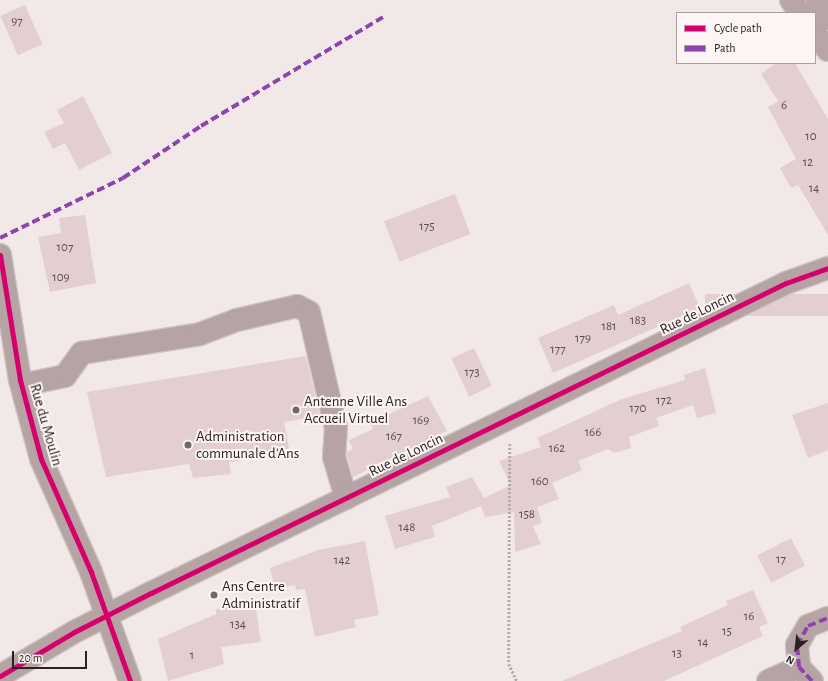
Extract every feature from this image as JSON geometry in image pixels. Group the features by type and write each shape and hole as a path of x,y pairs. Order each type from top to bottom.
{"main road":[{"path":"791,0 799,12"},
{"path":"817,0 828,19"},
{"path":"816,34 828,50"}],"street":[{"name":"Rue du Moulin","path":"0,255 22,385 41,459 92,572 130,681"},
{"name":"Rue de Loncin","path":"0,676 107,615 786,283 828,268"},
{"path":"22,385 64,376 82,353 200,334 237,320 297,306 309,312 336,428 334,457 346,498"},
{"path":"768,681 806,674 797,645 808,626 828,618"}],"path":[{"path":"511,418 509,664 516,681"}],"building":[{"path":"25,5 42,44 18,55 0,16"},
{"path":"775,64 796,64 828,119 828,235 798,185 791,188 780,168 796,159 768,107 778,101 761,74"},
{"path":"83,96 112,153 79,170 65,143 53,149 44,132 64,123 57,110"},
{"path":"455,194 470,234 399,261 384,221"},
{"path":"85,215 96,283 50,292 38,237 61,233 59,218"},
{"path":"689,283 700,308 553,373 538,338 614,305 618,315"},
{"path":"705,294 828,294 828,316 705,316"},
{"path":"474,348 492,386 469,397 451,359"},
{"path":"306,356 320,416 284,422 290,454 229,462 231,474 193,478 189,464 106,477 87,392"},
{"path":"705,368 716,413 697,418 693,405 656,418 659,426 629,437 631,448 614,453 608,449 578,461 582,470 552,483 559,499 537,507 542,523 533,526 541,544 515,552 514,512 485,517 481,506 432,526 435,537 395,549 385,516 450,497 446,487 472,477 484,498 511,485 499,461 541,447 537,438 622,399 685,380 684,375"},
{"path":"428,396 447,431 353,477 347,456 347,452 353,449 349,440 373,429 370,423"},
{"path":"828,403 828,450 808,458 792,415"},
{"path":"791,538 805,566 771,583 757,555"},
{"path":"365,541 379,615 354,620 356,627 315,637 305,589 296,590 295,585 275,589 270,568 318,550"},
{"path":"753,590 768,623 759,627 763,636 664,681 562,681 682,631 680,627 728,605 726,601"},
{"path":"255,603 261,642 221,647 224,664 168,681 158,639 216,614 216,609"}],"marked path":[{"path":"0,238 123,178 201,126 383,17"},
{"path":"812,681 799,667 797,645 808,626 828,618"}],"cycle path":[{"path":"0,255 20,380 41,459 91,572 130,681"},
{"path":"0,676 74,632 151,593 786,283 828,268"}],"place":[{"name":"Antenne Ville Ans Accueil Virtuel","path":"296,410"},
{"name":"Administration communale d'Ans","path":"188,445"},
{"name":"Ans Centre Administratif","path":"214,595"}]}
